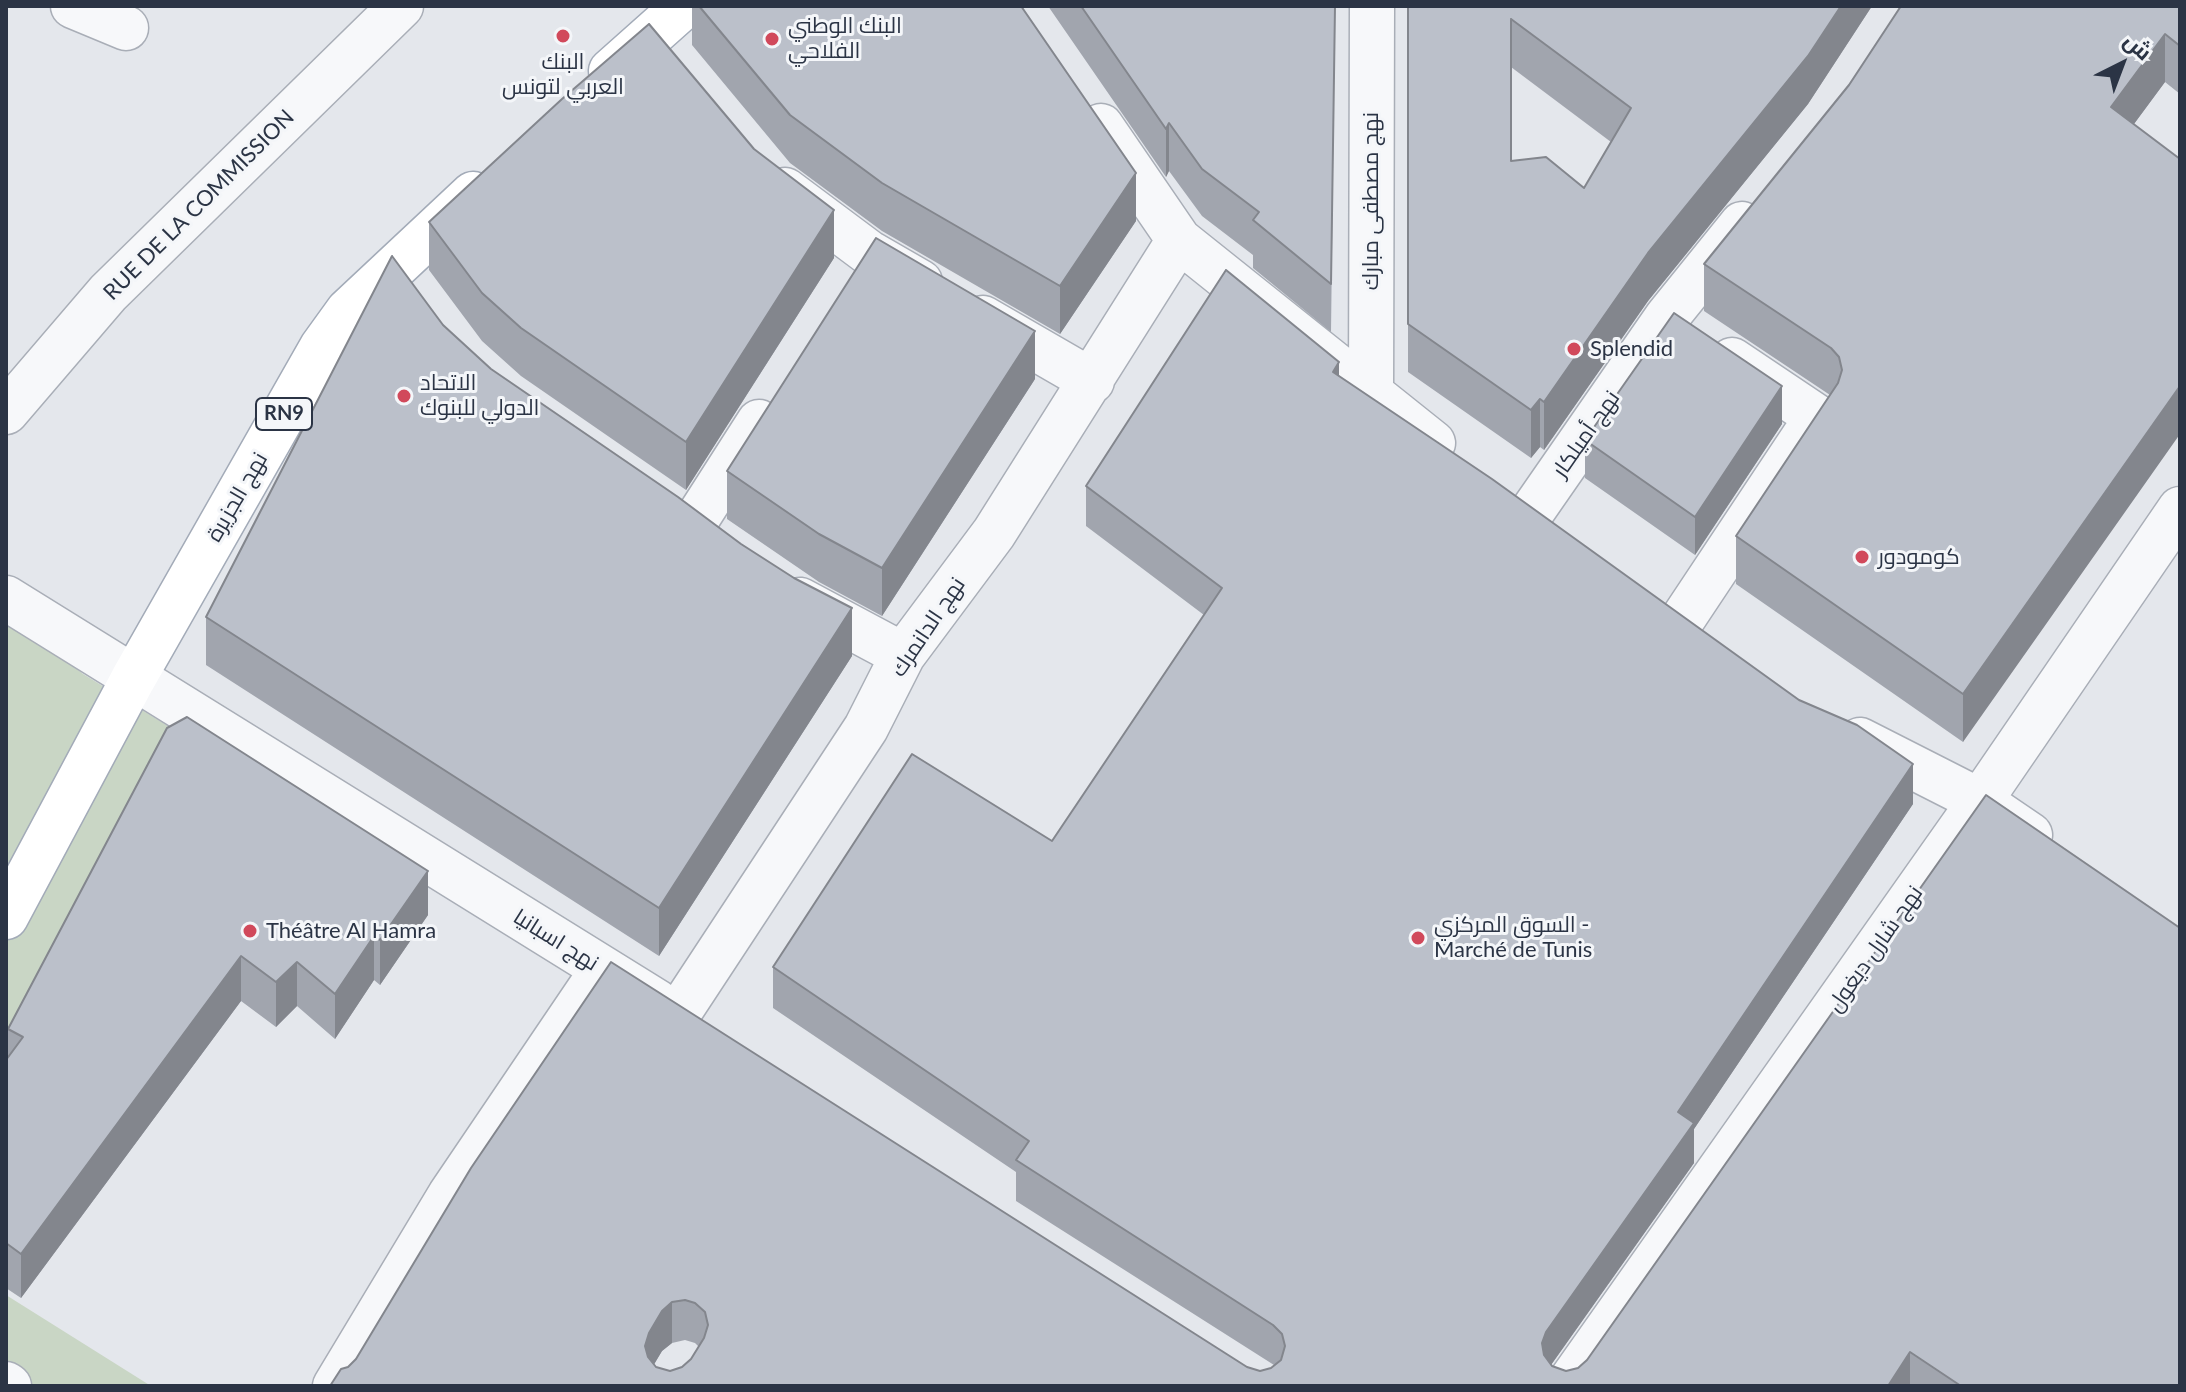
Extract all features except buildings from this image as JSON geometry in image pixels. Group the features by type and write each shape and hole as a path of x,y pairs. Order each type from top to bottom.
{"main road":[{"path":"583,95 670,24"},
{"name":"نهج الجزيرة","path":"6,917 17,866 133,679 322,347 348,311 504,165"}],"street":[{"path":"73,6 126,28"},
{"name":"RUE DE LA COMMISSION","path":"6,412 108,293 401,6"},
{"name":"نهج مصطفى مبارك","path":"1371,396 1372,6"},
{"path":"1076,89 1179,240 1371,396 1567,543"},
{"path":"753,157 773,181 868,252 1092,381"},
{"name":"نهج أميلكار","path":"1529,516 1667,317 1767,193"},
{"name":"نهج الدانمرك","path":"678,1014 866,728 903,655 994,533 1179,240"},
{"path":"843,291 868,252"},
{"path":"395,266 420,300"},
{"path":"1667,317 1817,417 1680,623"},
{"path":"693,525 776,395"},
{"path":"655,499 730,553"},
{"name":"نهج شارل ديغول","path":"1567,1386 1980,801 2180,509"},
{"path":"768,579 806,604 903,655"},
{"path":"1642,596 1717,650"},
{"name":"نهج اسبانيا","path":"6,598 717,1039"},
{"path":"1826,725 1874,746 1980,801 2068,861"},
{"path":"335,1386 450,1195 603,969"}],"green space":[{"path":"6,612 83,674 168,726 6,1040"},
{"path":"6,1295 151,1386 6,1386"}],"place":[{"name":"البنك العربي لتونس","path":"563,36"},
{"name":"البنك الوطني الفلاحي","path":"772,39"},
{"name":"Splendid","path":"1574,349"},
{"name":"الاتحاد الدولي للبنوك","path":"404,396"},
{"name":"كومودور","path":"1862,557"},
{"name":"Théâtre Al Hamra","path":"250,931"},
{"name":"السوق المركزي - Marché de Tunis","path":"1418,938"}]}
